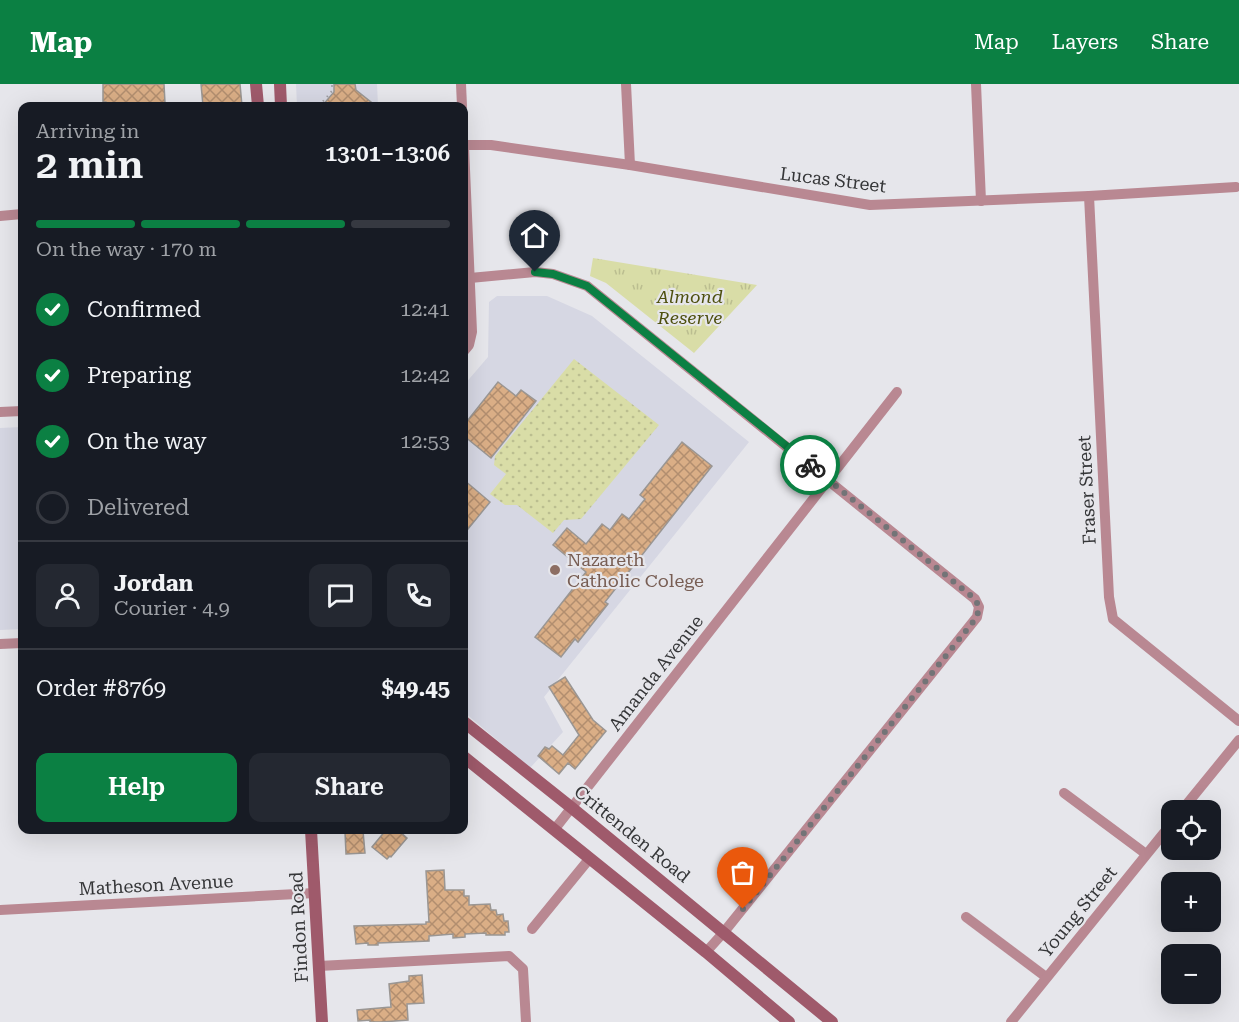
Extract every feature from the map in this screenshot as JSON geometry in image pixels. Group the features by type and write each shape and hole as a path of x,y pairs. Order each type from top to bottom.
{"main road":[{"path":"256,84 258,102"},
{"path":"280,84 281,102"},
{"name":"Crittenden Road","path":"468,725 832,1022"},
{"path":"468,760 789,1022"},
{"name":"Findon Road","path":"311,834 322,1022"}],"street":[{"path":"461,84 462,102"},
{"path":"626,84 630,165"},
{"path":"976,84 981,201"},
{"name":"Lucas Street","path":"468,146 491,145 630,165 870,205 1236,187"},
{"name":"Fraser Street","path":"1089,196 1109,597 1113,619 1239,721"},
{"path":"0,216 18,214"},
{"path":"468,234 472,332 468,346"},
{"path":"470,278 535,272 553,274 587,286 975,599 979,607 977,617 706,952"},
{"name":"Amanda Avenue","path":"554,830 897,392"},
{"path":"0,412 18,411"},
{"path":"0,644 18,643"},
{"path":"1190,800 1239,740"},
{"path":"1064,793 1146,854"},
{"name":"Young Street","path":"1011,1022 1161,836"},
{"path":"532,929 590,858"},
{"name":"Matheson Avenue","path":"0,910 315,893"},
{"path":"966,917 1046,977"},
{"path":"319,966 509,956 516,960 523,969 526,1022"}],"path":[{"path":"322,102 332,91 332,84"}],"shaded area":[{"path":"296,84 377,84 378,102 297,102"},
{"name":"Nazareth Catholic Colege","path":"497,296 547,296 592,316 749,442 544,697 563,732 530,768 468,715 468,380 488,357 489,302"},
{"path":"18,427 18,629 0,630 0,428"}],"green space":[{"name":"Almond Reserve","path":"593,258 757,285 694,353 606,283 590,276"},
{"path":"574,359 659,425 581,519 564,520 553,533 517,505 505,505 490,494 506,474 494,465 495,456"}],"building":[{"path":"103,84 164,84 165,102 103,102"},
{"path":"201,84 240,84 242,102 203,102"},
{"path":"334,84 355,84 356,90 371,102 325,102 334,92"},
{"path":"498,382 516,396 521,390 536,401 491,458 468,439 468,420"},
{"path":"682,442 712,466 605,602 608,604 578,642 575,639 561,657 535,637 586,572 553,545 567,528 586,544 602,524 610,530 622,514 629,519 645,499 640,495"},
{"path":"468,483 490,502 468,529"},
{"path":"565,677 593,720 606,731 575,769 568,763 559,774 538,756 545,747 549,749 552,746 563,755 579,735 549,687"},
{"path":"345,834 363,834 365,853 346,854"},
{"path":"383,834 402,834 407,838 387,859 372,847"},
{"path":"444,870 445,890 464,890 464,896 469,896 469,905 490,904 491,910 496,910 497,915 503,914 504,921 508,921 509,932 505,932 505,935 465,934 465,937 453,938 453,934 429,936 429,941 378,943 378,945 356,944 354,926 426,924 429,922 426,871"},
{"path":"422,975 424,1003 407,1004 408,1020 358,1021 357,1010 391,1007 389,984 409,981 409,976"}],"way so far":[{"path":"743,909 977,617 979,607 975,599 810,465"}],"place":[{"name":"Nazareth Catholic Colege","path":"555,570"}],"route":[{"path":"535,272 553,274 587,286 810,465"}]}
